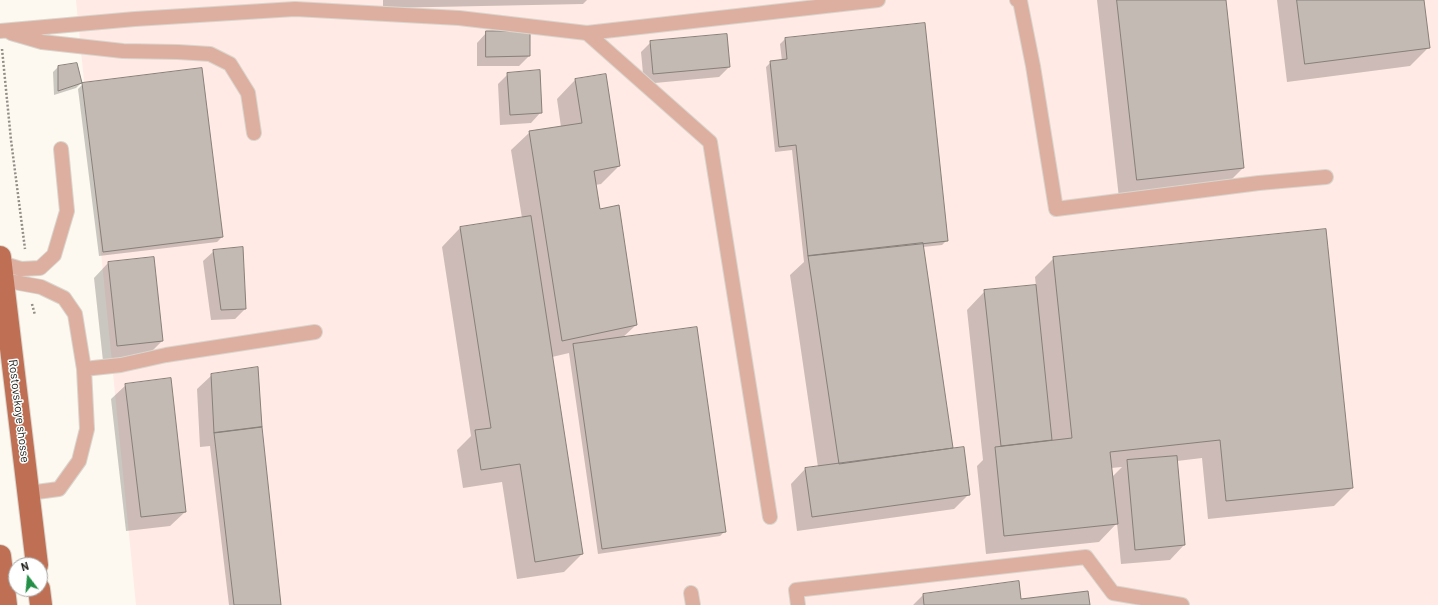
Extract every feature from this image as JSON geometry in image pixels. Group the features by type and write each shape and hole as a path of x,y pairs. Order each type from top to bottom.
{"main road":[{"name":"Rostovskoye shosse","path":"1,267 36,557"},
{"path":"0,556 6,605"}],"lane":[{"path":"2,31 135,19 294,9 459,18 587,33 878,0"},
{"path":"1017,0 1020,1 1031,59 1056,209 1259,183 1326,177"},
{"path":"2,31 42,42 123,51 210,54 230,64 248,92 254,133"},
{"path":"587,33 710,142 770,517"},
{"path":"1,267 22,269 40,268 54,255 67,211 61,149"},
{"path":"1,267 26,285 41,287 64,298 75,314 84,369 87,429 79,460 59,489 29,493"},
{"path":"40,268 41,287"},
{"path":"84,369 121,365 166,356 315,332"},
{"path":"798,605 796,590 1086,557 1114,599 1182,605"}],"path":[{"path":"4,71 11,140 25,246 22,269"},
{"path":"26,285 35,315"}],"shaded area":[{"path":"76,0 1438,0 1438,605 136,605"}],"building":[{"path":"1117,0 1226,0 1244,168 1137,180"},
{"path":"1297,0 1424,0 1430,48 1305,64"},
{"path":"925,23 948,241 808,256 796,145 779,147 770,61 787,59 785,38"},
{"path":"486,31 530,31 530,56 486,57"},
{"path":"727,34 730,67 653,74 650,41"},
{"path":"77,63 82,83 58,91 58,66"},
{"path":"202,68 223,237 103,252 82,83"},
{"path":"540,70 542,113 510,115 507,73"},
{"path":"606,74 620,166 594,171 600,209 619,205 637,325 562,341 529,131 582,123 575,79"},
{"path":"531,216 583,554 535,562 520,464 481,470 475,430 491,428 460,227"},
{"path":"1326,229 1353,488 1226,501 1220,440 1110,452 1118,524 1004,536 995,447 1072,438 1053,257"},
{"path":"923,243 953,448 839,464 808,256"},
{"path":"243,247 246,309 221,310 213,250"},
{"path":"154,257 163,341 117,346 108,262"},
{"path":"1036,285 1052,440 1001,446 984,290"},
{"path":"697,327 726,532 602,549 573,344"},
{"path":"258,367 262,427 214,433 211,374"},
{"path":"171,378 186,512 141,517 125,384"},
{"path":"262,427 281,605 234,605 214,433"},
{"path":"964,447 970,495 812,517 805,468"},
{"path":"1177,456 1185,545 1135,550 1127,460"},
{"path":"1019,581 1021,599 1088,591 1090,605 924,605 923,594"}]}
